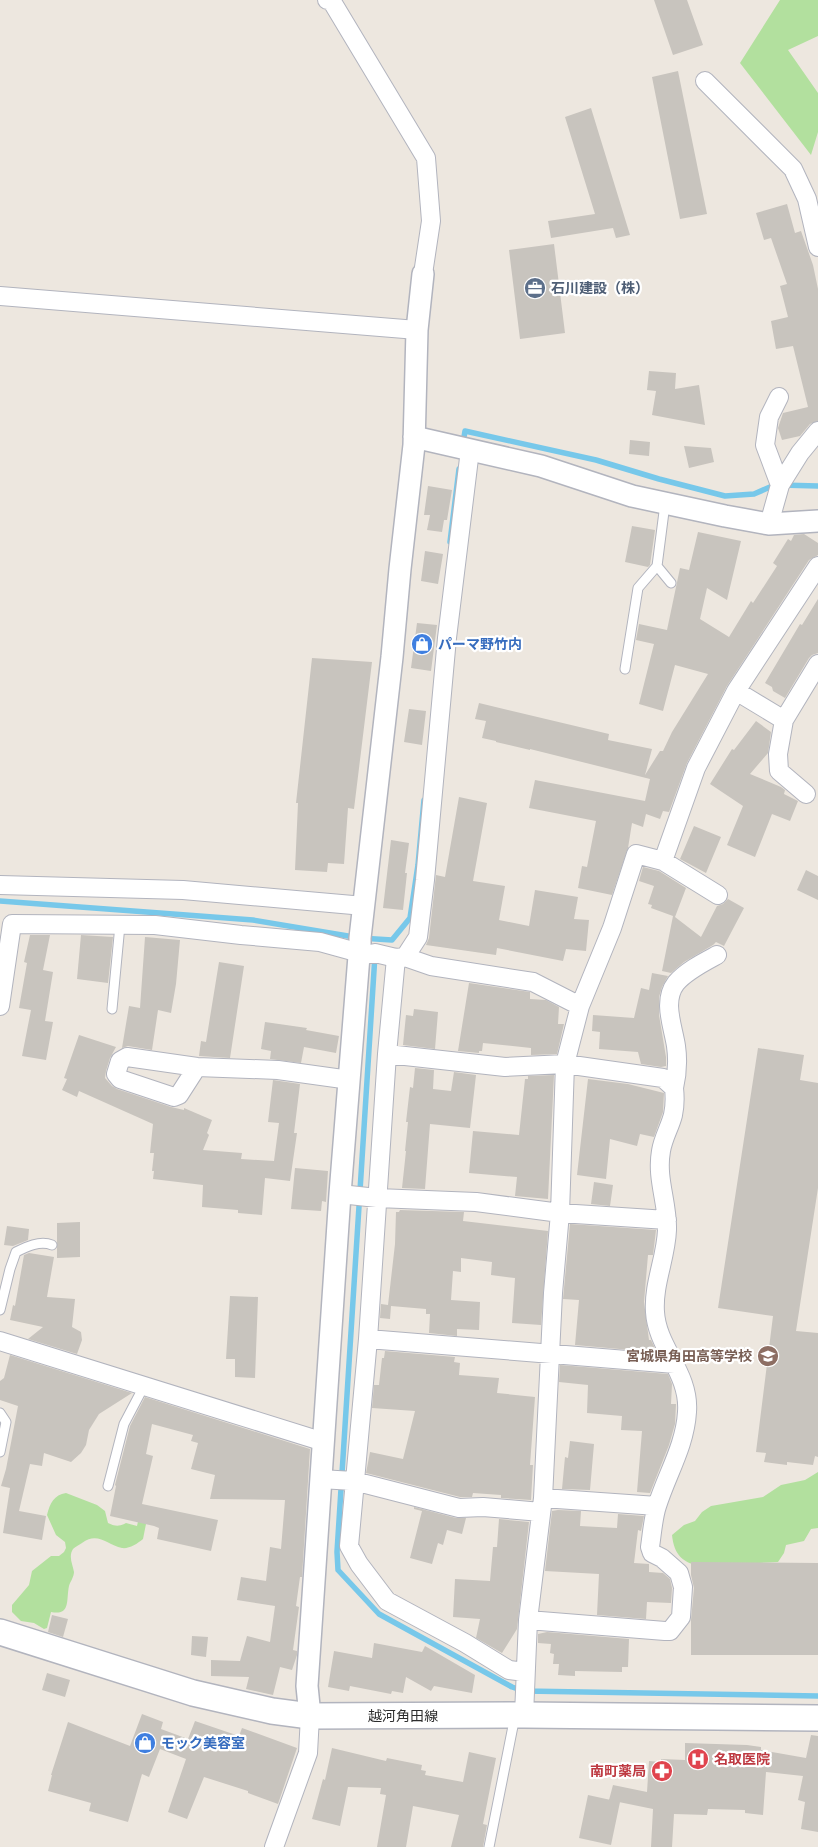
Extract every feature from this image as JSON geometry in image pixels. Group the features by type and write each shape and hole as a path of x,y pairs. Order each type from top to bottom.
{"main road":[{"name":"越河角田線","path":"0,1632 193,1693 272,1711 310,1716 519,1715 818,1718"}],"street":[{"path":"274,1847 308,1753 310,1716 307,1686 320,1479 360,938 392,657 414,437 417,330 431,221 426,158 331,0 326,0"},
{"path":"705,81 793,169 807,199 818,246"},
{"path":"0,296 417,330"},
{"path":"779,397 768,417 765,445 780,485"},
{"path":"769,524 780,485 800,453 818,431"},
{"path":"414,437 541,466 632,496 665,503 769,524 818,521"},
{"path":"470,450 447,638 426,880 418,937 401,957 387,1054 368,1339 349,1546 387,1601 509,1670 525,1672"},
{"path":"662,861 696,768 736,691 818,566"},
{"path":"806,794 780,771 778,754 784,720 818,664"},
{"path":"736,691 784,720"},
{"path":"519,1715 542,1505 553,1293 560,1213 565,1064 580,1006 612,928 636,854 662,861 718,895"},
{"path":"0,885 183,890 364,906"},
{"path":"0,1006 12,924 155,925 320,942 360,955 375,953 401,957 431,966 532,982 580,1006"},
{"path":"528,1620 670,1631 681,1617 683,1587 679,1573 651,1550 657,1506 679,1450 684,1434 687,1413 687,1394 658,1329 655,1313 655,1294 666,1243 667,1220 659,1176 661,1150 673,1115 674,1088 677,1074 676,1047 669,997 676,983 696,967 717,955"},
{"path":"387,1054 505,1067 565,1064 663,1078 674,1088"},
{"path":"197,1067 278,1070 350,1080"},
{"path":"340,1194 377,1198 476,1202 560,1213 667,1220"},
{"path":"368,1339 675,1364"},
{"path":"1,1344 324,1442"},
{"path":"320,1479 354,1481 460,1508 542,1505 657,1506"}],"lane":[{"path":"625,669 638,588 658,566 665,503"},
{"path":"658,566 671,583"},
{"path":"112,1009 120,925"},
{"path":"0,1310 16,1252 34,1245 52,1244"},
{"path":"108,1486 124,1424 144,1386"},
{"path":"0,1412 6,1422 0,1452"},
{"path":"489,1847 519,1715"}],"green space":[{"path":"780,0 818,0 818,36 788,50 818,93 818,132 811,155 740,63"},
{"path":"818,1472 818,1528 811,1529 804,1541 786,1545 784,1553 778,1562 703,1566 685,1561 677,1553 672,1535 684,1525 695,1521 702,1512 711,1506 763,1497 781,1485 805,1480"},
{"path":"66,1493 97,1505 105,1511 108,1523 112,1525 119,1526 126,1523 137,1526 139,1517 147,1519 143,1539 130,1547 122,1548 93,1538 73,1549 71,1558 74,1574 69,1586 65,1609 62,1612 51,1612 47,1628 44,1629 34,1623 21,1621 12,1612 12,1605 29,1585 32,1571 51,1556 59,1556 66,1548 65,1542 56,1535 47,1515 53,1500"}],"building":[{"path":"654,0 687,0 703,45 673,55"},
{"path":"678,71 707,214 680,219 652,77"},
{"path":"591,108 630,235 616,238 613,228 551,238 548,221 595,214 565,117"},
{"path":"787,204 795,233 801,231 813,265 818,289 818,421 810,424 800,436 782,440 778,428 783,413 808,407 793,346 776,349 771,321 788,317 780,286 787,284 771,238 764,240 756,213"},
{"path":"554,244 565,333 520,339 509,250"},
{"path":"649,371 676,373 675,389 699,385 705,425 652,415 656,391 647,390"},
{"path":"630,440 650,442 649,456 629,454"},
{"path":"684,446 711,448 714,462 689,468"},
{"path":"428,486 452,490 447,520 444,520 442,532 427,530 430,515 424,515"},
{"path":"632,526 655,530 650,565 648,567 625,562"},
{"path":"698,532 741,541 727,600 707,588 700,619 729,637 751,601 753,603 777,566 773,563 788,539 791,541 794,535 804,534 818,543 818,555 809,560 727,686 687,763 669,812 663,811 660,819 646,814 643,827 632,823 628,848 612,895 578,888 582,866 587,867 596,821 529,808 535,780 645,801 650,779 482,738 486,721 475,719 479,703 609,734 608,740 652,749 645,775 660,751 663,751 672,732 708,674 675,665 663,711 639,704 654,644 636,640 639,624 667,630 680,568 689,570"},
{"path":"425,551 443,554 438,584 421,581"},
{"path":"818,599 818,653 809,658 785,698 773,691 772,687 765,683 800,624 802,625"},
{"path":"417,623 437,625 431,671 411,668"},
{"path":"312,658 372,662 354,809 348,808 344,864 328,863 327,872 295,870 298,803 296,803"},
{"path":"409,709 426,711 422,745 404,742"},
{"path":"756,721 771,732 768,753 750,774 781,787 785,790 784,794 798,801 790,821 772,814 755,857 727,845 743,806 710,784 732,749 734,750"},
{"path":"459,797 487,803 473,881 505,886 499,920 529,926 535,890 578,897 574,919 589,920 586,951 566,949 563,961 497,948 496,955 426,945 429,938 436,875 445,877"},
{"path":"694,826 721,837 706,873 680,859"},
{"path":"391,840 409,843 403,910 383,908"},
{"path":"643,867 659,871 686,888 675,917 701,937 717,906 723,904 728,899 744,908 724,946 716,942 684,962 671,973 662,971 673,916 651,908 652,905 648,904 654,886 639,881"},
{"path":"806,870 818,876 818,900 797,890"},
{"path":"30,935 50,935 43,970 53,972 45,1021 53,1022 46,1060 22,1056 31,1010 19,1008 27,963 24,962"},
{"path":"81,935 113,937 108,983 77,979"},
{"path":"145,937 180,940 171,1013 158,1010 152,1050 128,1046 122,1048 129,1006 140,1008"},
{"path":"219,962 244,966 230,1058 199,1056 201,1041 206,1042"},
{"path":"652,973 668,976 659,997 659,1015 666,1057 666,1066 661,1067 641,1064 638,1052 599,1049 600,1032 592,1031 593,1015 634,1018 641,988 649,990"},
{"path":"469,983 530,992 530,999 546,1000 559,1007 558,1024 564,1024 557,1054 531,1055 531,1048 483,1043 482,1051 479,1051 479,1053 458,1051"},
{"path":"414,1009 438,1012 435,1049 403,1045 406,1015 413,1016"},
{"path":"265,1022 307,1028 306,1030 339,1036 336,1053 304,1047 301,1063 270,1059 271,1051 261,1049"},
{"path":"79,1035 116,1047 110,1058 105,1078 112,1086 171,1107 184,1110 184,1108 212,1120 203,1150 242,1153 241,1159 274,1161 279,1123 268,1122 273,1080 300,1084 294,1133 297,1133 290,1181 265,1178 262,1215 238,1213 238,1210 202,1207 203,1185 153,1179 154,1153 150,1153 153,1124 79,1091 77,1097 62,1090 67,1079 64,1078"},
{"path":"758,1048 804,1055 800,1080 818,1083 818,1188 796,1331 818,1333 818,1457 815,1456 813,1465 787,1462 787,1465 764,1462 766,1453 756,1452 773,1316 718,1308"},
{"path":"415,1068 434,1070 433,1089 451,1091 454,1072 476,1075 470,1128 430,1124 425,1189 402,1188 408,1122 406,1122 410,1087 413,1088"},
{"path":"554,1075 548,1199 515,1196 517,1177 469,1173 473,1131 519,1135 525,1079 528,1079 528,1076"},
{"path":"588,1079 628,1084 664,1093 663,1112 654,1137 640,1134 637,1146 610,1139 606,1179 577,1175"},
{"path":"295,1168 328,1171 326,1202 322,1201 321,1211 291,1209"},
{"path":"594,1182 613,1185 610,1206 591,1204"},
{"path":"400,1210 464,1212 463,1221 548,1231 541,1325 512,1323 515,1278 491,1275 492,1262 461,1258 461,1272 453,1271 451,1300 480,1302 479,1330 457,1329 457,1336 429,1333 430,1314 426,1314 426,1309 391,1306 390,1319 380,1318 381,1304 388,1305 395,1244 396,1212"},
{"path":"80,1222 80,1257 57,1258 57,1223"},
{"path":"570,1224 656,1230 653,1255 648,1255 644,1302 649,1340 651,1340 654,1346 653,1352 575,1345 579,1300 563,1299"},
{"path":"7,1226 29,1229 28,1240 13,1246 4,1245"},
{"path":"29,1253 54,1257 47,1297 75,1299 72,1327 81,1332 82,1340 77,1354 28,1339 43,1327 10,1320 13,1305 15,1306 24,1255"},
{"path":"230,1296 258,1297 255,1378 235,1377 235,1359 226,1359"},
{"path":"385,1351 455,1357 454,1362 460,1363 459,1375 499,1378 497,1393 535,1397 530,1465 533,1465 531,1500 501,1498 501,1495 473,1493 472,1497 460,1497 366,1473 370,1452 403,1459 415,1411 372,1408 374,1385 379,1385 382,1358 384,1358"},
{"path":"10,1355 132,1393 99,1414 89,1430 86,1445 81,1453 71,1462 44,1453 42,1466 30,1464 19,1511 46,1516 42,1540 3,1533 10,1488 1,1486 18,1406 0,1400 0,1381 4,1378"},
{"path":"560,1365 668,1374 672,1384 671,1404 676,1404 675,1424 669,1445 650,1493 637,1492 642,1431 621,1430 622,1416 587,1413 588,1385 559,1382"},
{"path":"145,1397 310,1449 302,1577 300,1577 296,1606 299,1607 293,1650 297,1651 297,1655 292,1670 280,1667 273,1695 246,1689 249,1677 211,1676 211,1660 240,1661 247,1636 270,1642 275,1606 237,1600 241,1577 266,1581 270,1547 281,1549 285,1500 210,1499 215,1475 191,1469 198,1443 191,1441 193,1435 152,1424 146,1454 153,1456 142,1504 218,1520 211,1551 157,1539 159,1528 110,1516 115,1485 130,1426"},
{"path":"570,1441 594,1444 590,1490 562,1489 565,1457 568,1458"},
{"path":"414,1507 456,1518 466,1518 462,1534 447,1530 443,1545 438,1543 432,1564 410,1558 422,1511 414,1509"},
{"path":"552,1511 581,1511 580,1526 617,1528 618,1514 644,1516 641,1531 638,1530 634,1563 649,1564 649,1572 663,1573 670,1579 672,1588 671,1603 647,1602 646,1619 597,1615 599,1574 545,1571"},
{"path":"499,1519 529,1522 517,1629 502,1653 476,1638 480,1619 453,1617 455,1579 490,1581 493,1547 497,1547"},
{"path":"691,1562 818,1563 818,1655 691,1655 691,1620 694,1588"},
{"path":"52,1615 68,1619 63,1637 48,1632"},
{"path":"547,1632 629,1639 628,1667 622,1667 622,1672 575,1671 575,1676 558,1675 559,1664 553,1664 554,1654 550,1653 551,1644 538,1643 538,1634"},
{"path":"192,1636 208,1637 206,1657 191,1655"},
{"path":"374,1643 422,1652 425,1646 475,1675 472,1693 434,1686 431,1691 406,1677 403,1693 392,1691 391,1694 350,1686 349,1691 328,1687 334,1651 372,1658"},
{"path":"47,1673 70,1680 65,1697 42,1690"},
{"path":"142,1714 163,1722 161,1729 188,1739 195,1721 239,1736 242,1728 297,1748 278,1804 248,1793 248,1791 204,1777 187,1819 168,1812 186,1759 160,1749 149,1777 142,1774 128,1822 89,1811 91,1803 48,1791 51,1775 68,1722 130,1746"},
{"path":"811,1735 818,1736 818,1832 801,1829 805,1802 798,1800 803,1776 766,1772 763,1815 745,1813 745,1810 708,1809 707,1815 674,1814 672,1847 651,1847 653,1809 609,1800 613,1785 647,1792 649,1761 661,1762 661,1759 685,1760 685,1743 747,1745 761,1747 761,1750 806,1758"},
{"path":"332,1748 386,1761 387,1758 422,1765 421,1770 426,1771 425,1775 463,1782 469,1752 496,1758 483,1824 487,1825 483,1847 451,1847 459,1815 413,1806 406,1847 377,1847 386,1795 380,1794 381,1788 348,1787 340,1826 312,1819 323,1779 325,1780"},
{"path":"588,1795 620,1802 611,1845 579,1838"}],"waterway":[{"path":"463,443 465,431 596,460 725,496 754,494 780,485 818,486"},
{"path":"450,542 459,469"},
{"path":"0,901 253,920 360,938 392,940 410,918 418,865 424,800"},
{"path":"375,955 337,1552 338,1570 379,1614 512,1687 524,1691 818,1696"}],"place":[{"name":"石川建設（株）","path":"535,288"},
{"name":"パーマ野竹内","path":"422,644"},
{"name":"宮城県角田高等学校","path":"768,1356"},
{"name":"モック美容室","path":"145,1743"},
{"name":"名取医院","path":"698,1759"},
{"name":"南町薬局","path":"662,1771"}]}
